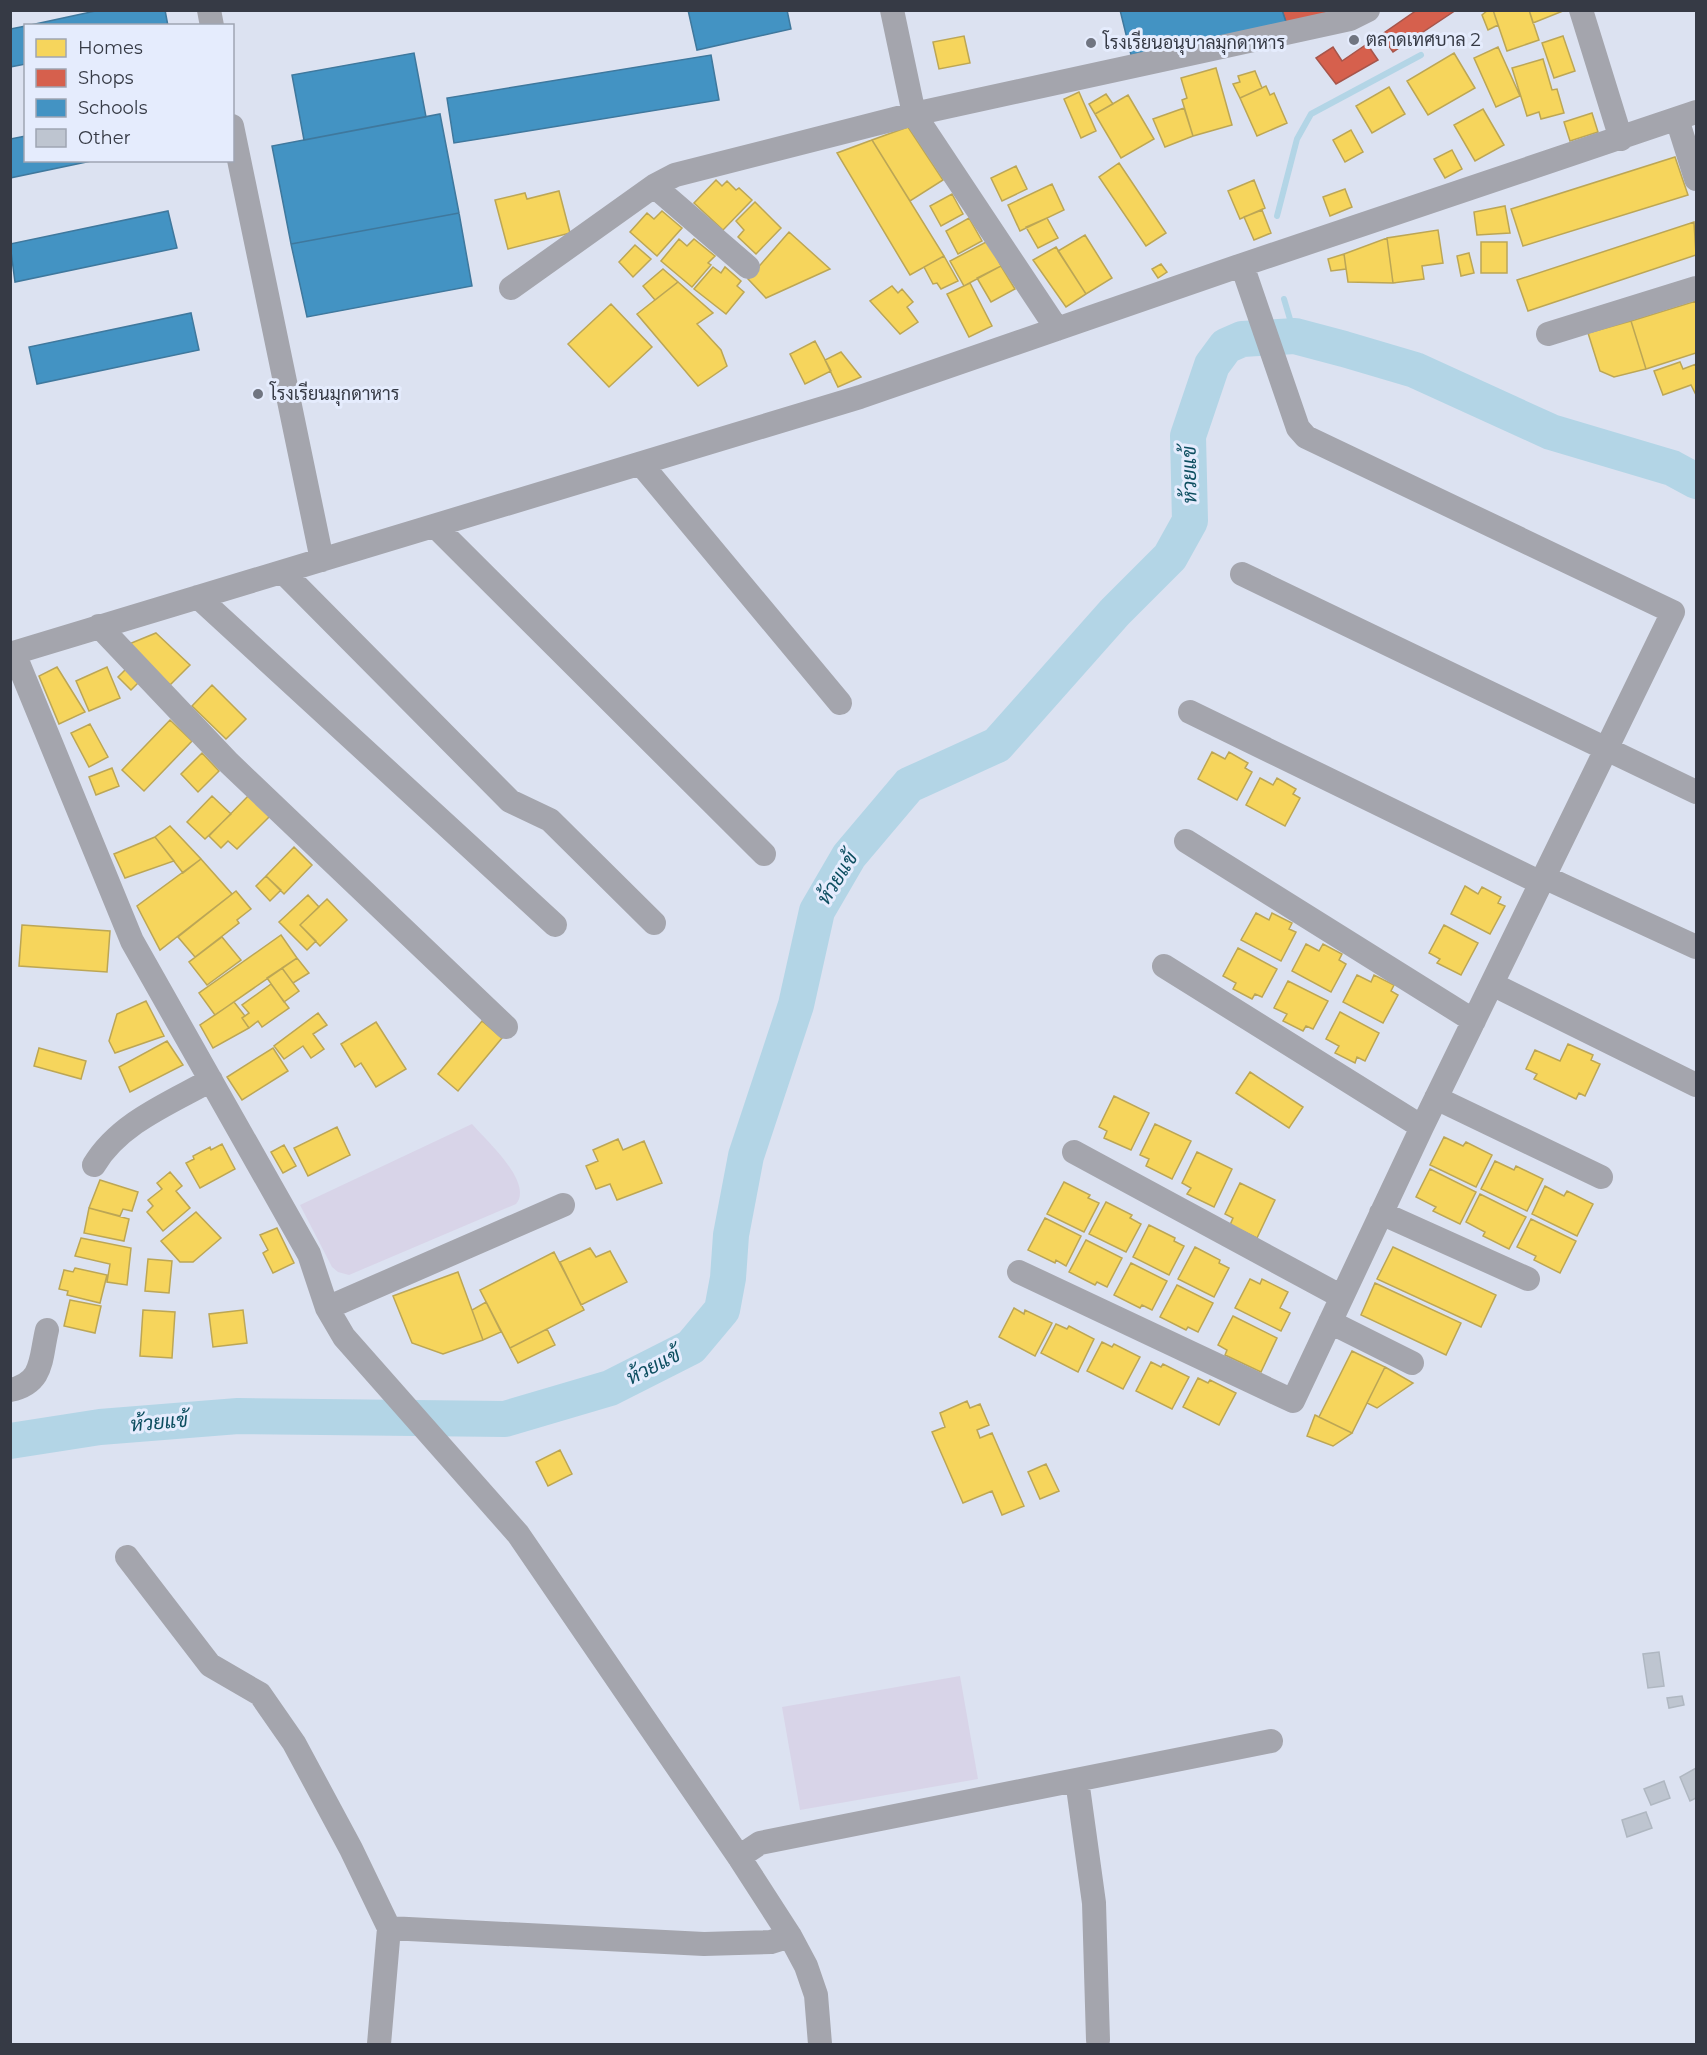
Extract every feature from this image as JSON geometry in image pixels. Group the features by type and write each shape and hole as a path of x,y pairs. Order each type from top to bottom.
{"street":[{"path":"892,10 915,114 1058,329"},
{"path":"1581,10 1621,139"},
{"path":"511,288 654,186 675,175 915,114 1355,13"},
{"path":"820,2044 816,1995 806,1966 790,1936 738,1857 518,1534 344,1337 327,1308 309,1254 132,941 12,653 860,397 1242,265 1687,116 1696,179"},
{"path":"234,136 322,560"},
{"path":"654,186 748,267"},
{"path":"1019,1272 1293,1401 1422,1127 1673,612 1306,437 1298,428 1293,415 1242,265"},
{"path":"1548,334 1696,288"},
{"path":"641,464 840,703"},
{"path":"435,526 764,854"},
{"path":"283,572 510,801 550,820 654,923"},
{"path":"1242,574 1696,792"},
{"path":"198,597 555,925"},
{"path":"99,626 229,763 506,1027"},
{"path":"1190,712 1542,880 1696,947"},
{"path":"1186,841 1474,1021"},
{"path":"1164,966 1422,1127"},
{"path":"1492,984 1696,1085"},
{"path":"94,1165 105,1146 121,1132 211,1080"},
{"path":"1436,1098 1601,1177"},
{"path":"1074,1152 1341,1297"},
{"path":"327,1308 563,1205"},
{"path":"1381,1213 1528,1279"},
{"path":"1330,1322 1412,1363"},
{"path":"10,1390 24,1387 36,1377 47,1330"},
{"path":"127,1557 210,1665 260,1694 294,1743 351,1849 389,1928 379,2044"},
{"path":"738,1857 760,1843 1271,1741"},
{"path":"1077,1780 1094,1903 1098,2040"},
{"path":"389,1928 704,1944 771,1942 790,1936"}],"shaded area":[{"path":"472,1124 514,1174 520,1195 516,1204 349,1275 338,1272 332,1267 300,1205"},
{"path":"960,1676 978,1779 800,1810 782,1707"}],"building: Homes":[{"path":"1488,10 1493,10 1498,25 1488,30 1482,15"},
{"path":"1493,10 1529,10 1539,40 1507,51"},
{"path":"1529,10 1563,10 1563,11 1533,23"},
{"path":"964,36 970,63 939,69 933,42"},
{"path":"1563,36 1575,71 1554,78 1542,43"},
{"path":"1498,47 1520,96 1496,107 1474,58"},
{"path":"1454,53 1475,88 1428,115 1407,81"},
{"path":"1543,59 1552,90 1557,89 1564,113 1541,119 1539,112 1527,116 1512,68"},
{"path":"1216,68 1232,125 1193,136 1182,100 1187,98 1181,78"},
{"path":"1255,71 1262,88 1240,98 1233,84 1240,82 1238,76"},
{"path":"1266,86 1270,95 1274,93 1287,123 1257,136 1240,98"},
{"path":"1389,87 1405,114 1372,133 1356,106"},
{"path":"1079,92 1096,131 1081,138 1064,99"},
{"path":"1106,94 1113,104 1095,114 1089,104"},
{"path":"1128,95 1154,139 1121,158 1095,114"},
{"path":"1184,108 1193,136 1165,147 1153,119"},
{"path":"1483,109 1504,145 1475,161 1454,125"},
{"path":"1592,113 1598,132 1570,141 1564,122"},
{"path":"908,127 943,180 910,201 872,140"},
{"path":"1351,130 1363,152 1345,162 1333,140"},
{"path":"872,140 944,256 910,275 837,153"},
{"path":"1452,150 1462,169 1445,178 1434,159"},
{"path":"1675,157 1688,195 1523,246 1511,209"},
{"path":"1119,163 1166,233 1146,246 1099,177"},
{"path":"1016,166 1027,189 1002,201 991,178"},
{"path":"716,180 722,186 727,181 752,200 723,230 694,203"},
{"path":"1254,180 1265,208 1240,219 1228,191"},
{"path":"1052,184 1064,210 1020,231 1008,205"},
{"path":"1345,189 1352,207 1330,216 1323,197"},
{"path":"559,191 570,233 508,249 495,200 525,193 527,199"},
{"path":"952,194 963,214 941,226 930,206"},
{"path":"755,202 781,228 756,254 738,237 744,230 736,221"},
{"path":"1505,206 1510,233 1477,235 1474,212"},
{"path":"1262,210 1271,233 1254,240 1244,217"},
{"path":"662,211 682,228 657,256 630,232 647,213 654,219"},
{"path":"969,218 982,241 958,254 946,231"},
{"path":"1047,218 1058,238 1038,248 1026,227"},
{"path":"1694,222 1696,255 1528,311 1517,280"},
{"path":"1438,230 1443,263 1422,266 1424,279 1393,283 1387,238"},
{"path":"789,232 830,269 766,298 748,279"},
{"path":"1085,235 1112,278 1086,294 1058,251"},
{"path":"1387,238 1393,283 1348,282 1344,254"},
{"path":"679,239 687,246 694,239 715,256 708,263 711,265 692,287 661,261"},
{"path":"988,241 1001,266 964,286 950,261"},
{"path":"1481,242 1507,242 1507,273 1481,273"},
{"path":"635,245 651,259 633,277 619,262"},
{"path":"1056,247 1086,294 1066,307 1033,260"},
{"path":"1469,253 1474,273 1461,276 1457,256"},
{"path":"1344,254 1346,269 1331,271 1328,259"},
{"path":"944,256 958,281 941,289 937,283 933,284 924,267"},
{"path":"1161,264 1167,272 1158,278 1152,269"},
{"path":"1001,266 1015,289 991,302 977,278"},
{"path":"713,267 721,273 725,267 741,281 737,286 744,292 726,314 694,289"},
{"path":"663,269 678,282 655,300 643,286"},
{"path":"678,282 713,313 697,324 721,350 727,366 698,386 637,314"},
{"path":"970,283 992,326 969,337 947,294"},
{"path":"892,286 898,293 902,289 913,302 907,307 918,322 900,334 870,301"},
{"path":"1696,301 1696,353 1646,369 1631,321"},
{"path":"611,304 652,347 609,387 568,344"},
{"path":"1631,321 1646,369 1614,377 1600,371 1588,333"},
{"path":"815,341 831,371 805,384 790,354"},
{"path":"841,352 861,377 838,387 825,360"},
{"path":"1680,362 1683,369 1696,364 1696,395 1691,385 1663,395 1654,371"},
{"path":"156,633 190,665 170,685 129,644"},
{"path":"57,667 85,712 59,724 39,676"},
{"path":"107,667 120,698 89,711 76,681"},
{"path":"126,669 139,682 131,690 118,677"},
{"path":"212,685 246,719 226,739 192,706"},
{"path":"170,720 192,741 144,791 122,770"},
{"path":"90,724 108,757 89,767 71,733"},
{"path":"1212,752 1225,759 1229,752 1248,763 1245,768 1252,772 1237,800 1198,779"},
{"path":"202,753 219,771 198,792 181,774"},
{"path":"112,768 119,786 96,795 89,777"},
{"path":"1260,778 1273,785 1277,778 1296,789 1293,794 1300,798 1285,826 1246,805"},
{"path":"250,794 271,815 237,849 228,841 221,848 209,836"},
{"path":"212,796 231,814 205,839 187,822"},
{"path":"170,826 201,859 183,873 155,837"},
{"path":"155,837 174,861 125,878 114,854"},
{"path":"294,847 312,865 284,894 266,876"},
{"path":"201,859 232,894 160,950 137,906"},
{"path":"266,876 281,890 270,901 256,886"},
{"path":"1465,886 1478,894 1482,887 1501,897 1498,903 1505,906 1490,934 1451,914"},
{"path":"236,891 251,909 237,920 239,923 195,957 178,937"},
{"path":"308,895 319,907 300,925 316,941 307,950 279,922"},
{"path":"327,899 347,920 320,946 300,925"},
{"path":"1256,913 1269,920 1272,913 1292,923 1289,929 1296,932 1281,961 1241,940"},
{"path":"22,925 110,931 107,972 19,966"},
{"path":"1444,925 1478,943 1461,975 1437,963 1440,959 1429,953"},
{"path":"281,935 297,958 215,1015 199,993"},
{"path":"222,937 241,960 207,985 189,962"},
{"path":"1306,944 1319,951 1323,944 1342,954 1339,960 1346,964 1331,992 1292,971"},
{"path":"1238,948 1277,969 1262,997 1255,994 1252,999 1233,989 1236,983 1223,976"},
{"path":"297,958 309,973 293,983 282,968"},
{"path":"282,968 299,991 284,1002 267,978"},
{"path":"1357,975 1371,982 1374,975 1394,985 1391,991 1398,995 1383,1023 1343,1002"},
{"path":"1288,981 1328,1001 1313,1029 1306,1026 1303,1031 1283,1021 1287,1014 1274,1008"},
{"path":"271,984 289,1008 262,1027 258,1021 249,1028 242,1018 249,1013 242,1005"},
{"path":"146,1001 164,1036 115,1053 109,1041 117,1014"},
{"path":"234,1002 245,1016 242,1018 249,1028 213,1048 200,1025"},
{"path":"1340,1012 1379,1033 1365,1061 1357,1057 1355,1063 1335,1053 1339,1046 1326,1039"},
{"path":"318,1013 327,1025 313,1034 324,1049 311,1058 303,1046 284,1059 274,1046"},
{"path":"482,1021 502,1038 458,1091 438,1074"},
{"path":"376,1022 406,1069 376,1087 361,1063 355,1067 341,1044"},
{"path":"167,1041 183,1065 130,1092 119,1067"},
{"path":"1568,1044 1593,1055 1591,1060 1600,1064 1585,1096 1579,1093 1576,1099 1534,1079 1537,1074 1526,1069 1535,1050 1560,1061"},
{"path":"39,1048 86,1061 81,1079 34,1066"},
{"path":"273,1048 288,1071 242,1100 227,1077"},
{"path":"1250,1072 1303,1107 1289,1128 1236,1093"},
{"path":"1114,1096 1149,1113 1131,1150 1104,1138 1107,1131 1099,1127"},
{"path":"1155,1124 1191,1141 1172,1179 1146,1166 1149,1159 1140,1155"},
{"path":"337,1127 350,1155 308,1176 294,1148"},
{"path":"1444,1137 1463,1146 1466,1142 1492,1155 1476,1187 1430,1165"},
{"path":"618,1139 623,1150 644,1141 662,1183 617,1200 610,1184 596,1189 586,1166 598,1161 593,1150"},
{"path":"222,1144 235,1169 200,1188 186,1163 194,1159 193,1156 210,1147 211,1150"},
{"path":"284,1145 296,1166 283,1173 271,1152"},
{"path":"1197,1152 1232,1169 1214,1207 1187,1194 1191,1188 1182,1183"},
{"path":"1495,1161 1514,1170 1516,1166 1543,1179 1527,1211 1481,1189"},
{"path":"1430,1169 1476,1192 1460,1224 1433,1211 1436,1207 1416,1197"},
{"path":"170,1172 182,1186 176,1191 190,1208 163,1231 147,1212 153,1206 148,1200 162,1189 157,1183"},
{"path":"100,1180 138,1192 132,1211 123,1209 120,1216 89,1208"},
{"path":"1064,1182 1090,1195 1088,1198 1099,1203 1084,1232 1047,1214"},
{"path":"1240,1183 1275,1200 1257,1238 1230,1225 1233,1218 1225,1214"},
{"path":"1545,1186 1564,1196 1567,1191 1593,1204 1577,1236 1532,1214"},
{"path":"1480,1194 1526,1217 1509,1249 1483,1236 1485,1232 1466,1222"},
{"path":"1106,1202 1132,1215 1130,1218 1141,1224 1126,1252 1089,1234"},
{"path":"89,1208 129,1219 124,1241 84,1233"},
{"path":"196,1212 221,1238 193,1262 180,1262 161,1241"},
{"path":"1045,1218 1081,1236 1066,1266 1028,1250"},
{"path":"1531,1219 1576,1241 1560,1273 1534,1260 1536,1256 1517,1247"},
{"path":"1149,1225 1175,1238 1174,1241 1184,1246 1169,1275 1133,1257"},
{"path":"277,1228 294,1263 273,1273 263,1253 268,1250 260,1235"},
{"path":"81,1238 131,1248 127,1285 107,1282 110,1264 75,1256"},
{"path":"1086,1240 1122,1258 1107,1287 1097,1282 1095,1285 1069,1272"},
{"path":"1195,1247 1220,1260 1219,1263 1229,1268 1214,1297 1178,1279"},
{"path":"1393,1247 1496,1295 1481,1327 1377,1279"},
{"path":"590,1248 596,1257 610,1251 627,1282 581,1305 560,1262"},
{"path":"554,1252 584,1310 510,1348 480,1290"},
{"path":"148,1259 172,1261 169,1293 145,1291"},
{"path":"1131,1263 1167,1281 1152,1310 1142,1305 1140,1308 1114,1295"},
{"path":"75,1268 107,1275 100,1303 67,1295 68,1291 59,1289 64,1270 73,1272"},
{"path":"458,1272 483,1340 443,1354 412,1343 393,1296"},
{"path":"1250,1279 1260,1284 1262,1279 1288,1292 1280,1308 1290,1313 1281,1331 1235,1308"},
{"path":"1375,1283 1461,1323 1446,1355 1361,1315"},
{"path":"1177,1285 1213,1303 1198,1332 1188,1327 1186,1330 1160,1317"},
{"path":"70,1300 101,1306 95,1333 64,1326"},
{"path":"486,1302 501,1332 483,1340 472,1310"},
{"path":"1014,1308 1024,1314 1025,1310 1052,1323 1035,1356 999,1337"},
{"path":"143,1310 175,1312 172,1358 140,1356"},
{"path":"243,1310 247,1343 213,1347 209,1314"},
{"path":"1233,1316 1277,1338 1261,1372 1225,1355 1227,1350 1218,1345"},
{"path":"1056,1324 1067,1329 1069,1326 1094,1339 1078,1372 1041,1353"},
{"path":"547,1329 555,1345 518,1363 510,1348"},
{"path":"1102,1342 1112,1347 1114,1344 1140,1357 1123,1389 1087,1371"},
{"path":"1352,1351 1385,1367 1352,1433 1319,1417"},
{"path":"1151,1362 1161,1367 1163,1364 1189,1377 1172,1409 1136,1391"},
{"path":"1385,1367 1413,1383 1377,1408 1367,1403"},
{"path":"1198,1378 1208,1383 1210,1380 1236,1393 1219,1425 1183,1407"},
{"path":"967,1401 970,1408 980,1404 989,1425 977,1430 980,1438 992,1433 1024,1506 1002,1515 992,1491 963,1503 932,1432 945,1427 940,1413"},
{"path":"1315,1415 1352,1433 1333,1446 1307,1436"},
{"path":"560,1450 572,1474 548,1486 536,1462"},
{"path":"1046,1464 1059,1491 1040,1499 1028,1472"}],"building: Shops":[{"path":"1282,10 1335,10 1287,25"},
{"path":"1417,10 1456,10 1393,52 1381,35"},
{"path":"1367,44 1378,60 1336,84 1316,58 1333,47 1342,61"}],"building: Schools":[{"path":"100,10 165,10 168,24 35,24"},
{"path":"688,10 787,10 791,29 697,50"},
{"path":"1120,10 1282,10 1287,25 1131,55"},
{"path":"24,26 24,64 10,67 10,29"},
{"path":"414,53 426,117 304,140 292,75"},
{"path":"711,55 719,100 454,143 447,98"},
{"path":"440,114 459,213 291,244 272,146"},
{"path":"24,136 24,162 86,162 10,178 10,139"},
{"path":"168,211 177,248 15,282 10,244"},
{"path":"459,213 472,286 307,317 291,244"},
{"path":"191,313 199,350 37,384 29,347"}],"building: Other":[{"path":"1659,1652 1664,1686 1648,1688 1643,1654"},
{"path":"1682,1696 1684,1705 1669,1708 1667,1698"},
{"path":"1696,1768 1696,1798 1690,1801 1680,1777"},
{"path":"1664,1781 1670,1798 1651,1805 1644,1789"},
{"path":"1646,1812 1652,1828 1627,1837 1622,1820"}],"waterway":[{"path":"1277,216 1297,139 1311,114 1421,55"},
{"path":"1284,299 1295,336"},
{"name":"ห้วยแข้","path":"10,1441 100,1427 238,1416 505,1419 610,1388 691,1347 722,1310 728,1278 731,1235 746,1156 796,1005 817,911 849,856 909,785 997,745 1115,612 1170,557 1190,521 1188,436 1212,365 1226,346 1242,339 1295,336 1344,349 1415,370 1551,432 1672,468 1696,481"}],"place":[{"name":"ตลาดเทศบาล 2","path":"1354,40"},
{"name":"โรงเรียนอนุบาลมุกดาหาร","path":"1091,43"},
{"name":"โรงเรียนมุกดาหาร","path":"258,394"}]}
